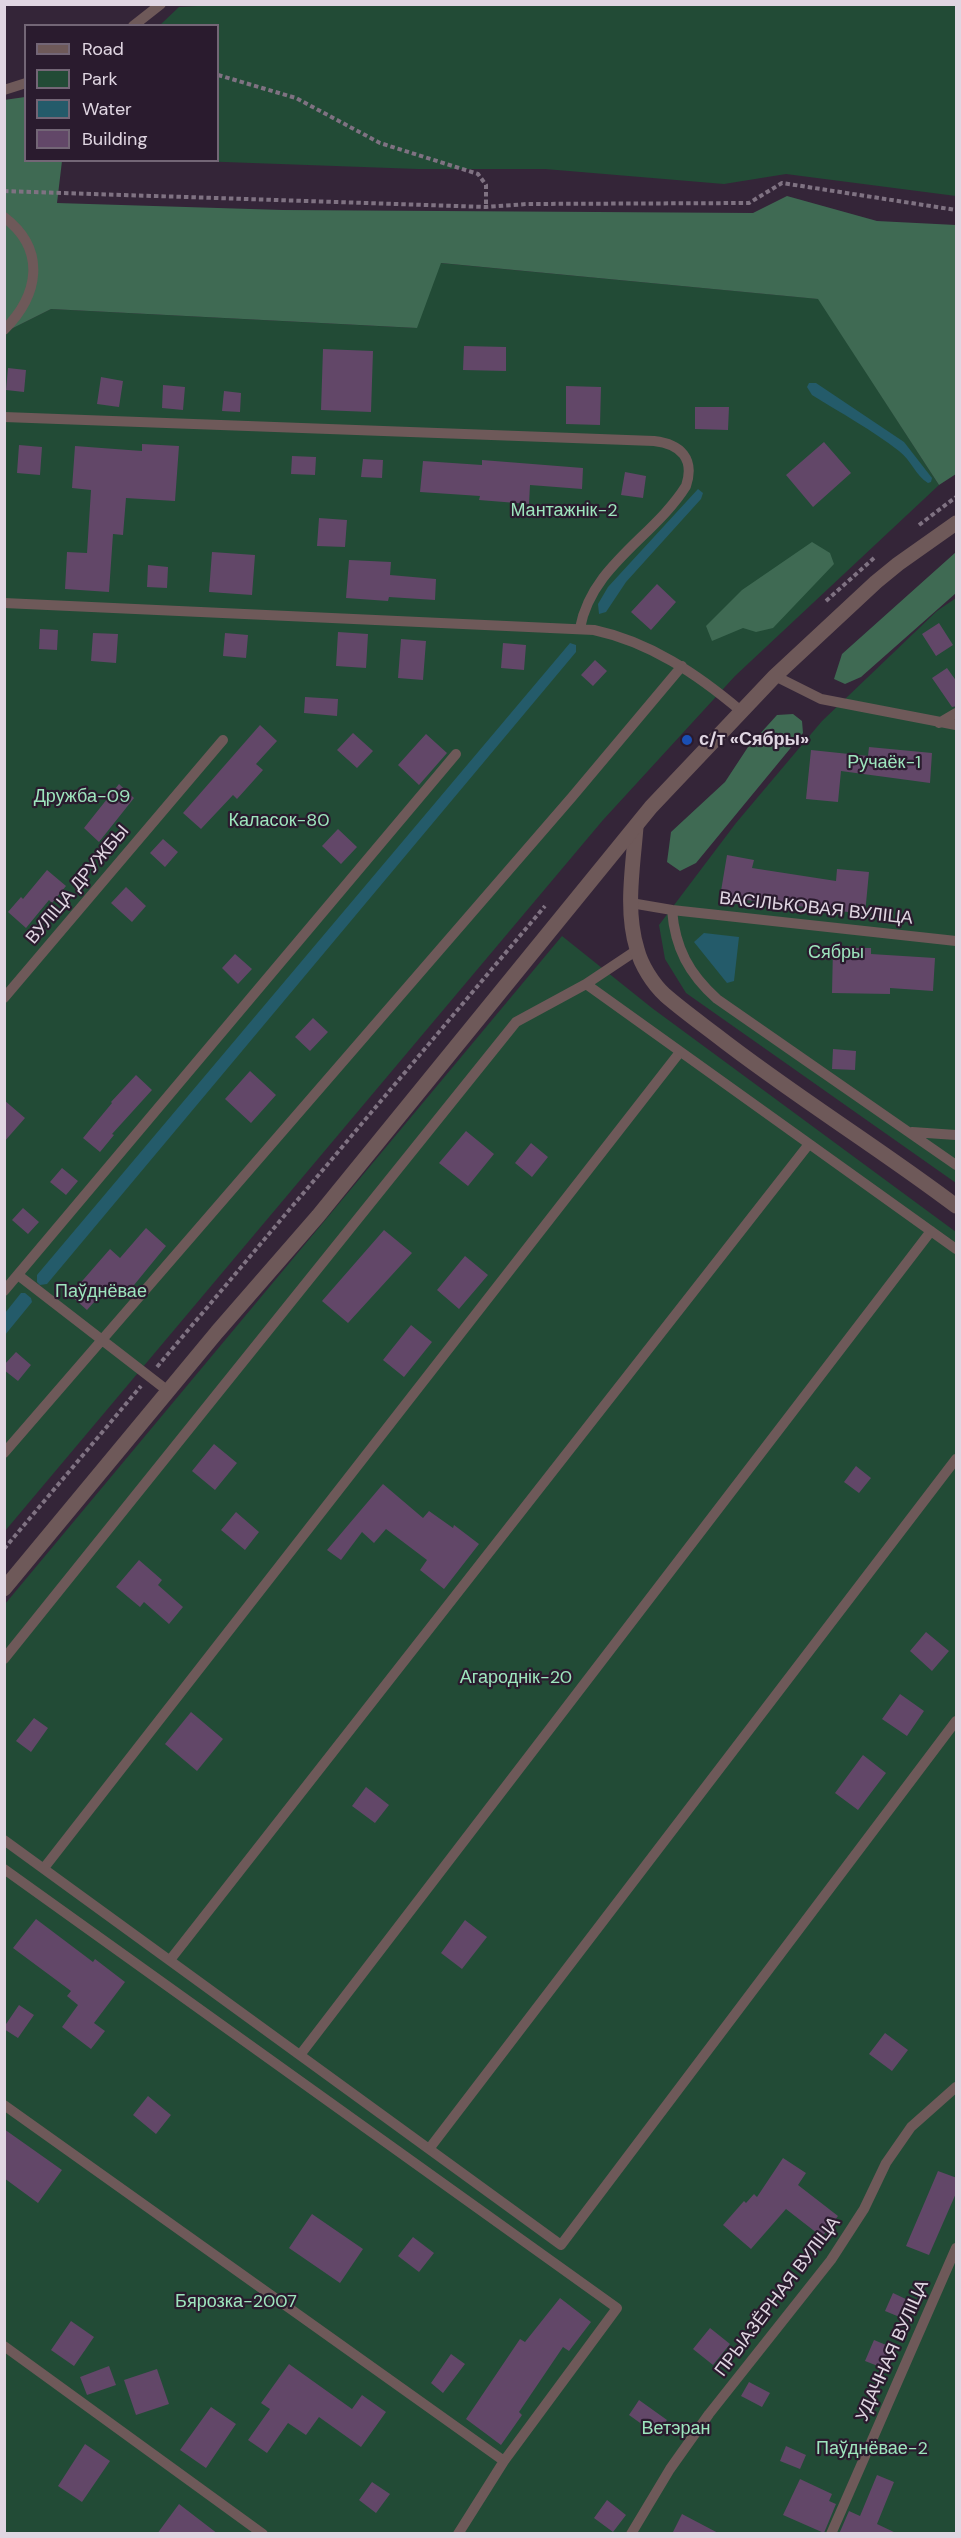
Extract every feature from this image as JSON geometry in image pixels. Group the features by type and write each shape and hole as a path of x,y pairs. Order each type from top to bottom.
{"street":[{"path":"4,1589 168,1391 318,1216 651,807 775,676 876,582 957,523"},
{"path":"636,827 631,903 637,950 650,977 664,994 758,1068 903,1166 957,1206"}],"lane":[{"path":"136,24 161,4"},
{"path":"4,90 24,84"},
{"path":"4,217 18,230 26,242 31,254 34,278 26,303 4,330"},
{"path":"4,417 654,441 674,445 686,459 689,477 686,486 600,581 587,602 580,628"},
{"path":"4,603 580,628 619,637 682,666 705,681 741,711"},
{"path":"4,1454 572,797 682,666"},
{"path":"775,676 821,699 957,725"},
{"path":"939,723 957,713"},
{"name":"ВУЛІЦА ДРУЖБЫ","path":"4,998 223,740"},
{"path":"4,1291 456,754"},
{"name":"ВАСІЛЬКОВАЯ ВУЛІЦА","path":"631,903 672,910 957,940"},
{"path":"672,910 673,928 678,948 701,985 726,1006 957,1165"},
{"path":"4,1659 516,1022 586,984 637,950"},
{"path":"586,984 957,1249"},
{"path":"44,1868 680,1052"},
{"path":"910,1131 957,1135"},
{"path":"170,1960 809,1144"},
{"path":"300,2055 931,1231"},
{"path":"18,1275 168,1391"},
{"path":"429,2149 957,1459"},
{"path":"4,1840 561,2245 957,1721"},
{"path":"4,1869 616,2308 504,2461 458,2534"},
{"name":"ПРЫАЗЁРНАЯ ВУЛІЦА","path":"631,2534 670,2469 709,2414 831,2260 864,2209 886,2163 911,2127 957,2087"},
{"path":"4,2105 504,2461"},
{"name":"УДАЧНАЯ ВУЛІЦА","path":"831,2534 957,2248"},
{"path":"4,2346 262,2534"}],"path":[{"path":"219,75 296,98 380,143 478,174 486,185 486,207"},
{"path":"4,191 486,207 527,204 749,203 782,183 957,210"}],"green space":[{"path":"215,5 956,5 956,196 786,174 724,184 545,169 418,169 219,162 219,24 161,24 179,7"},
{"path":"24,97 24,162 62,162 57,203 283,210 753,213 787,196 877,221 956,225 956,474 939,485 818,299 441,263 417,328 51,309 5,332 4,100"},
{"path":"440,263 819,299 939,485 735,676 603,820 5,1531 5,332 51,309 416,328"},
{"path":"812,542 830,553 834,564 773,628 756,632 743,628 712,641 706,626 742,590"},
{"path":"956,552 956,593 861,677 845,684 834,679 842,654"},
{"name":"Сябры","path":"956,598 956,1183 686,993 665,959 659,925 736,823 822,721 937,611"},
{"path":"793,714 802,721 803,733 696,863 680,871 667,862 671,832 725,782 748,747 777,715"},
{"name":"Агароднік-20","path":"562,936 652,1008 956,1232 956,2533 5,2534 5,1604"}],"water":[{"path":"809,383 816,383 904,442 932,478 931,482 924,480 903,455 889,443 812,395 807,387"},
{"path":"698,489 703,493 701,499 626,582 606,612 599,614 598,604 608,587"},
{"path":"570,643 576,645 576,652 47,1284 40,1285 37,1282 37,1275"},
{"path":"704,933 739,937 734,981 727,983 694,942"},
{"path":"21,1293 25,1293 32,1302 5,1335 5,1313"}],"building":[{"path":"464,346 506,347 506,371 463,370"},
{"path":"323,349 373,351 371,412 321,410"},
{"path":"8,368 26,370 24,392 6,390"},
{"path":"101,377 123,381 119,407 97,404"},
{"path":"163,385 185,387 183,410 162,408"},
{"path":"566,386 601,387 600,425 566,424"},
{"path":"224,391 241,393 240,412 222,411"},
{"path":"695,407 729,407 728,430 695,429"},
{"path":"824,442 851,473 813,507 786,475"},
{"path":"142,444 179,446 175,501 126,498 123,535 113,534 109,592 65,589 67,552 87,553 91,490 72,488 75,446 142,451"},
{"path":"19,445 42,447 40,475 17,473"},
{"path":"292,456 316,457 315,475 291,474"},
{"path":"363,459 383,460 382,478 361,477"},
{"path":"482,460 583,468 582,489 530,485 529,504 479,500 480,496 420,492 423,461 482,465"},
{"path":"625,472 646,476 643,498 621,495"},
{"path":"319,518 347,520 345,547 317,546"},
{"path":"212,552 255,555 252,595 209,592"},
{"path":"349,560 391,562 390,575 436,579 435,600 389,597 388,601 346,598"},
{"path":"148,565 168,567 167,588 147,587"},
{"path":"657,584 676,602 651,630 631,612"},
{"path":"939,623 953,645 936,656 922,634"},
{"path":"40,629 58,630 57,650 39,649"},
{"path":"338,632 368,634 366,668 336,666"},
{"path":"93,633 118,634 116,663 91,661"},
{"path":"225,633 248,635 246,658 223,656"},
{"path":"401,639 426,641 423,680 398,678"},
{"path":"503,643 526,645 524,670 501,668"},
{"path":"595,660 607,671 593,686 581,675"},
{"path":"947,668 957,682 957,706 952,707 932,678"},
{"path":"305,697 338,699 337,716 304,713"},
{"path":"260,725 277,741 256,764 263,770 237,799 233,795 201,829 183,813"},
{"path":"353,733 373,751 357,768 337,750"},
{"path":"426,734 447,753 419,785 398,765"},
{"path":"869,747 932,753 930,783 841,771 838,802 806,799 811,750 868,756"},
{"path":"119,784 134,798 99,842 84,828"},
{"path":"338,829 357,847 341,864 322,846"},
{"path":"163,839 178,852 165,867 150,853"},
{"path":"727,855 754,860 752,868 836,881 837,869 869,872 865,914 720,897"},
{"path":"47,870 66,886 52,903 49,900 26,928 8,912 21,897 23,899"},
{"path":"126,887 146,906 132,922 111,903"},
{"path":"833,948 871,948 871,954 935,958 933,991 890,988 890,994 832,993"},
{"path":"235,954 252,969 238,984 222,968"},
{"path":"313,1018 328,1032 310,1051 295,1037"},
{"path":"833,1049 856,1051 855,1070 832,1069"},
{"path":"250,1071 276,1095 251,1123 225,1099"},
{"path":"136,1075 152,1090 112,1134 114,1135 100,1152 83,1138"},
{"path":"4,1100 25,1118 4,1142"},
{"path":"466,1131 494,1154 468,1186 439,1163"},
{"path":"531,1143 548,1157 532,1177 515,1163"},
{"path":"62,1168 78,1181 66,1195 50,1182"},
{"path":"23,1208 39,1222 28,1234 12,1220"},
{"path":"146,1228 166,1246 125,1296 110,1284 87,1310 70,1295 110,1249 120,1258"},
{"path":"384,1230 412,1253 348,1323 322,1301"},
{"path":"465,1256 488,1275 459,1309 437,1290"},
{"path":"411,1325 432,1342 404,1377 383,1360"},
{"path":"16,1352 31,1365 18,1381 4,1370 4,1365"},
{"path":"214,1444 237,1463 215,1490 192,1471"},
{"path":"856,1466 871,1478 859,1493 844,1482"},
{"path":"383,1484 423,1518 429,1511 453,1528 454,1525 479,1544 444,1589 420,1570 427,1560 386,1529 374,1543 362,1532 341,1560 327,1550"},
{"path":"236,1512 259,1532 245,1550 221,1530"},
{"path":"139,1560 162,1580 158,1585 183,1607 169,1624 144,1602 140,1607 116,1587"},
{"path":"926,1632 949,1651 932,1671 910,1651"},
{"path":"900,1694 924,1711 907,1736 882,1719"},
{"path":"191,1712 223,1739 197,1771 165,1744"},
{"path":"34,1718 48,1728 31,1752 16,1741"},
{"path":"863,1755 886,1773 858,1810 835,1793"},
{"path":"366,1787 389,1805 375,1823 352,1806"},
{"path":"36,1919 93,1962 95,1959 125,1982 94,2023 105,2031 91,2049 62,2027 78,2005 67,1996 71,1991 13,1948"},
{"path":"465,1920 487,1937 462,1969 441,1953"},
{"path":"19,2005 34,2015 18,2038 4,2027"},
{"path":"885,2033 908,2050 892,2071 869,2054"},
{"path":"148,2096 171,2115 156,2134 133,2115"},
{"path":"4,2129 62,2170 38,2203 4,2178"},
{"path":"783,2158 806,2173 798,2185 838,2216 822,2237 786,2209 751,2249 723,2225 744,2201 746,2203 754,2194 757,2197"},
{"path":"938,2171 957,2178 957,2191 929,2255 906,2246"},
{"path":"312,2214 363,2249 340,2283 289,2248"},
{"path":"413,2237 434,2253 419,2272 398,2256"},
{"path":"893,2293 910,2301 902,2318 885,2311"},
{"path":"560,2298 591,2322 569,2351 563,2347 519,2412 522,2415 501,2445 466,2419 520,2339 525,2342"},
{"path":"71,2321 94,2337 74,2366 51,2350"},
{"path":"710,2328 730,2344 713,2365 693,2349"},
{"path":"874,2340 891,2347 883,2368 865,2361"},
{"path":"451,2354 465,2364 443,2393 431,2383"},
{"path":"289,2364 352,2409 362,2395 386,2412 361,2447 319,2417 306,2435 288,2423 267,2453 248,2440 270,2409 261,2403"},
{"path":"109,2366 116,2385 87,2395 80,2377"},
{"path":"157,2369 169,2404 136,2415 124,2380"},
{"path":"749,2382 770,2393 762,2407 741,2396"},
{"path":"639,2400 667,2420 657,2435 629,2415"},
{"path":"211,2407 236,2424 206,2468 180,2450"},
{"path":"85,2444 110,2461 82,2502 58,2486"},
{"path":"786,2446 806,2455 800,2469 780,2461"},
{"path":"877,2475 894,2482 877,2524 898,2534 839,2534 849,2511 860,2516"},
{"path":"800,2479 832,2494 829,2501 836,2504 824,2533 783,2515"},
{"path":"372,2482 390,2494 376,2513 359,2500"},
{"path":"607,2500 626,2515 613,2532 594,2518"},
{"path":"179,2504 218,2534 157,2534"},
{"path":"682,2514 720,2534 672,2534"}],"place":[{"name":"с/т «Сябры»","path":"687,740"}],"park label":[{"name":"Мантажнік-2","path":"564,511"},
{"name":"Ручаёк-1","path":"884,763"},
{"name":"Дружба-09","path":"82,797"},
{"name":"Каласок-80","path":"279,821"},
{"name":"Паўднёвае","path":"101,1292"},
{"name":"Бярозка-2007","path":"236,2302"},
{"name":"Ветэран","path":"676,2429"},
{"name":"Паўднёвае-2","path":"872,2449"}]}
